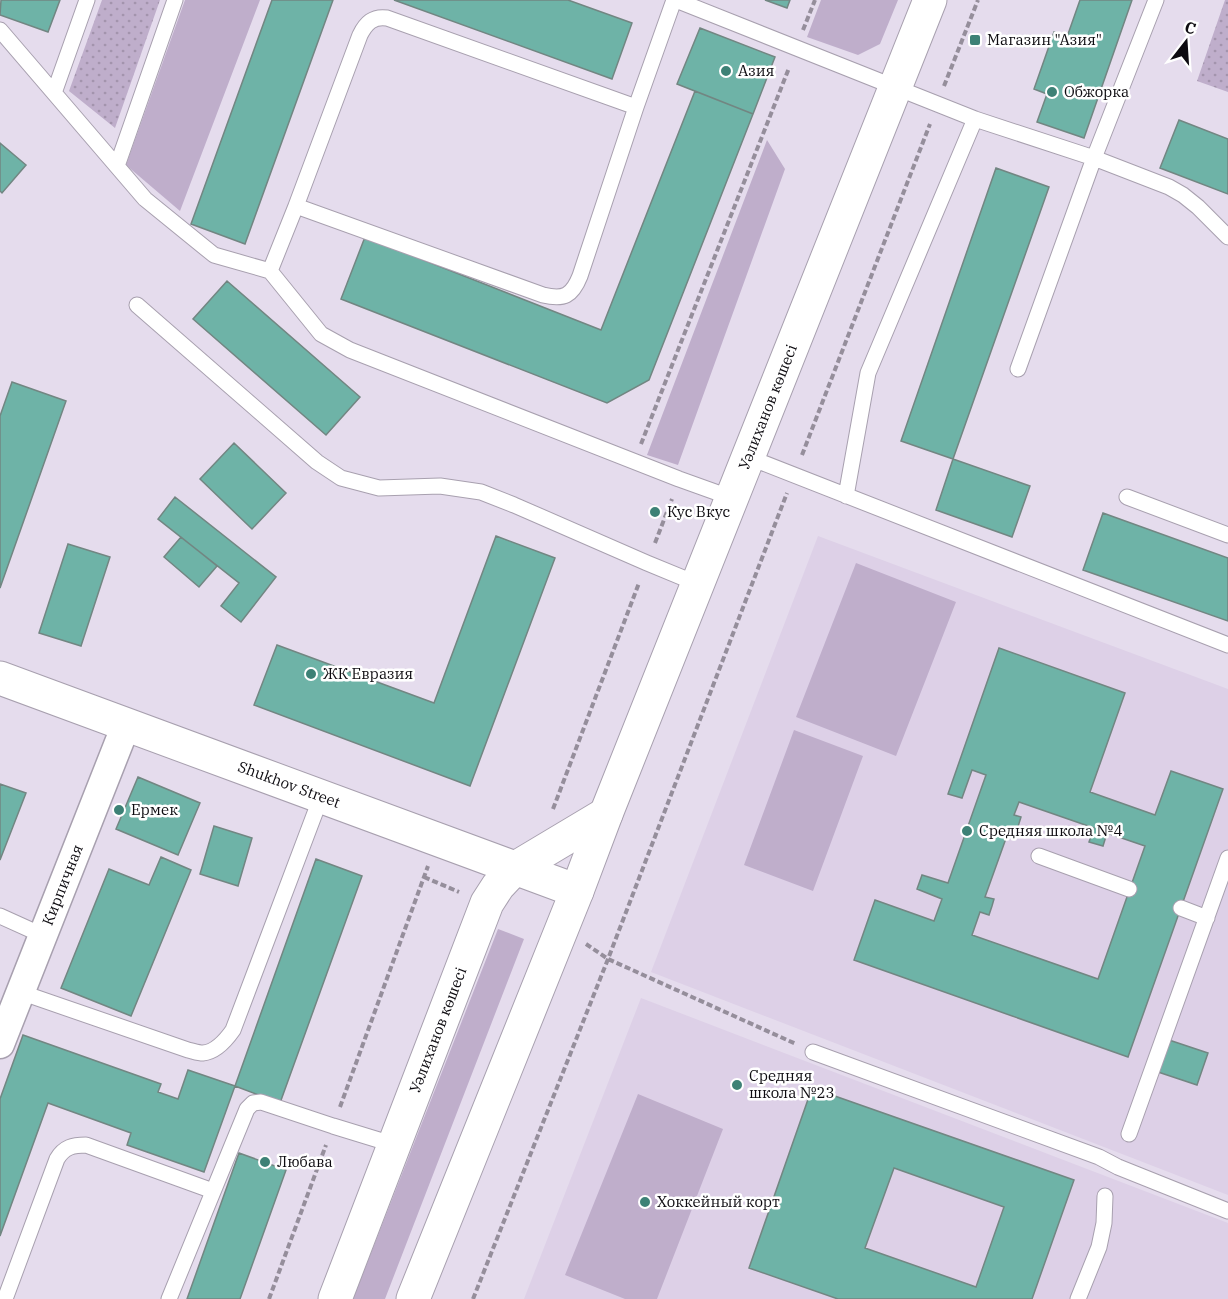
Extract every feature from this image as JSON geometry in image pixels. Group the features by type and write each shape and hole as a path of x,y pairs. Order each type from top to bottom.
{"main road":[{"name":"Уәлиханов көшесі","path":"413,1299 930,0"},
{"name":"Shukhov Street","path":"0,678 577,891"},
{"name":"Уәлиханов көшесі","path":"335,1299 487,903 498,886 514,869 606,814"}],"street":[{"name":"Кирпичная","path":"0,1044 126,725"}],"lane":[{"path":"54,93 87,0"},
{"path":"117,166 175,0"},
{"path":"296,206 543,295 560,298 567,295 572,291 580,276 636,107 675,0 975,119 1094,158 1169,187 1198,207 1228,237"},
{"path":"1018,369 1094,158 1156,0"},
{"path":"270,271 360,35 373,19 387,18 636,107"},
{"path":"0,30 145,199 214,255 270,271 321,334 350,350 732,498"},
{"path":"846,496 868,373 975,119"},
{"path":"137,305 317,462 341,478 379,488 440,486 481,492 698,584"},
{"path":"748,457 1228,645"},
{"path":"1126,496 1228,535"},
{"path":"20,992 188,1050 204,1053 217,1047 226,1041 232,1030 321,796"},
{"path":"1039,856 1129,890"},
{"path":"1129,1134 1228,858"},
{"path":"1181,908 1207,918"},
{"path":"0,916 42,935"},
{"path":"813,1052 1099,1157 1118,1167 1228,1210"},
{"path":"169,1299 247,1109 253,1103 261,1102 395,1145"},
{"path":"5,1299 57,1159 61,1152 69,1146 86,1145 213,1191"},
{"path":"1078,1299 1099,1247 1104,1223 1105,1197"}],"path":[{"path":"634,461 815,0"},
{"path":"473,1299 608,959 978,0"},
{"path":"552,813 679,479"},
{"path":"269,1299 438,840"},
{"path":"424,877 487,903"},
{"path":"608,959 813,1052"}],"shaded area":[{"path":"102,0 160,0 115,128 69,91"},
{"path":"185,0 260,0 180,211 126,165"},
{"path":"821,0 898,0 880,44 858,55 807,37"},
{"path":"1225,0 1228,0 1228,92 1197,81"},
{"path":"767,140 785,169 678,465 647,455"},
{"name":"Средняя школа №4","path":"818,536 1228,689 1228,1195 651,972"},
{"path":"856,563 956,602 896,756 796,717"},
{"path":"794,730 863,756 813,891 744,865"},
{"path":"498,929 524,939 385,1299 353,1299"},
{"name":"Средняя школа №23","path":"641,998 1228,1223 1228,1299 524,1299"},
{"name":"Хоккейный корт","path":"638,1094 723,1129 657,1299 625,1299 565,1275"}],"building":[{"path":"1,0 60,0 48,32 0,15"},
{"path":"272,0 333,0 245,244 191,224"},
{"path":"394,0 568,0 632,23 612,79"},
{"path":"765,0 790,0 787,8"},
{"path":"1080,0 1132,0 1084,138 1037,122 1047,94 1034,89 1054,32 1067,37"},
{"name":"Азия","path":"700,28 775,57 753,114 677,84"},
{"path":"695,91 753,114 649,380 607,403 341,299 365,237 601,330"},
{"path":"1179,120 1228,139 1228,194 1160,168"},
{"path":"0,143 26,165 2,193 0,191"},
{"path":"996,168 1049,187 953,459 901,441"},
{"path":"227,281 360,397 326,435 193,319"},
{"path":"12,382 66,401 0,588 0,416"},
{"path":"234,443 286,493 252,529 200,479"},
{"path":"953,459 1030,486 1012,537 936,510"},
{"path":"175,497 276,577 241,622 221,606 239,583 158,519"},
{"path":"1103,513 1228,558 1228,621 1083,570"},
{"name":"ЖК Евразия","path":"496,536 555,558 470,786 254,705 277,645 434,703"},
{"path":"181,537 217,566 199,587 164,557"},
{"path":"68,544 110,557 81,646 39,633"},
{"name":"Средняя школа №4","path":"999,648 1125,693 1090,792 1155,815 1171,771 1223,789 1128,1057 854,960 875,900 934,921 942,899 917,889 922,875 948,883 986,775 972,770 962,798 948,794","holes":["1019,802 1094,828 1089,842 1103,846 1107,833 1145,846 1098,979 972,935 980,912 989,915 994,899 985,897 1009,830 1016,833 1021,817 1014,815"]},
{"path":"138,777 200,803 178,855 116,829"},
{"path":"0,784 26,793 0,860"},
{"path":"214,826 252,838 238,886 200,874"},
{"path":"161,857 191,870 131,1016 61,988 109,869 149,885"},
{"path":"316,859 362,876 280,1103 235,1086"},
{"path":"23,1035 161,1084 158,1092 178,1099 188,1070 235,1086 204,1172 127,1145 131,1133 48,1103 0,1236 0,1099"},
{"path":"1169,1040 1208,1053 1197,1085 1158,1072"},
{"name":"Средняя школа №23","path":"812,1088 1074,1180 1032,1299 838,1299 749,1268","holes":["894,1168 1004,1207 976,1287 865,1248"]},
{"path":"239,1153 286,1170 240,1299 187,1299"}],"place":[{"name":"Магазин \"Азия\"","path":"975,40"},
{"name":"Азия","path":"726,71"},
{"name":"Обжорка","path":"1052,92"},
{"name":"Кус Вкус","path":"655,512"},
{"name":"ЖК Евразия","path":"311,674"},
{"name":"Ермек","path":"119,810"},
{"name":"Средняя школа №4","path":"967,831"},
{"name":"Средняя школа №23","path":"737,1085"},
{"name":"Любава","path":"265,1162"},
{"name":"Хоккейный корт","path":"645,1202"}]}
